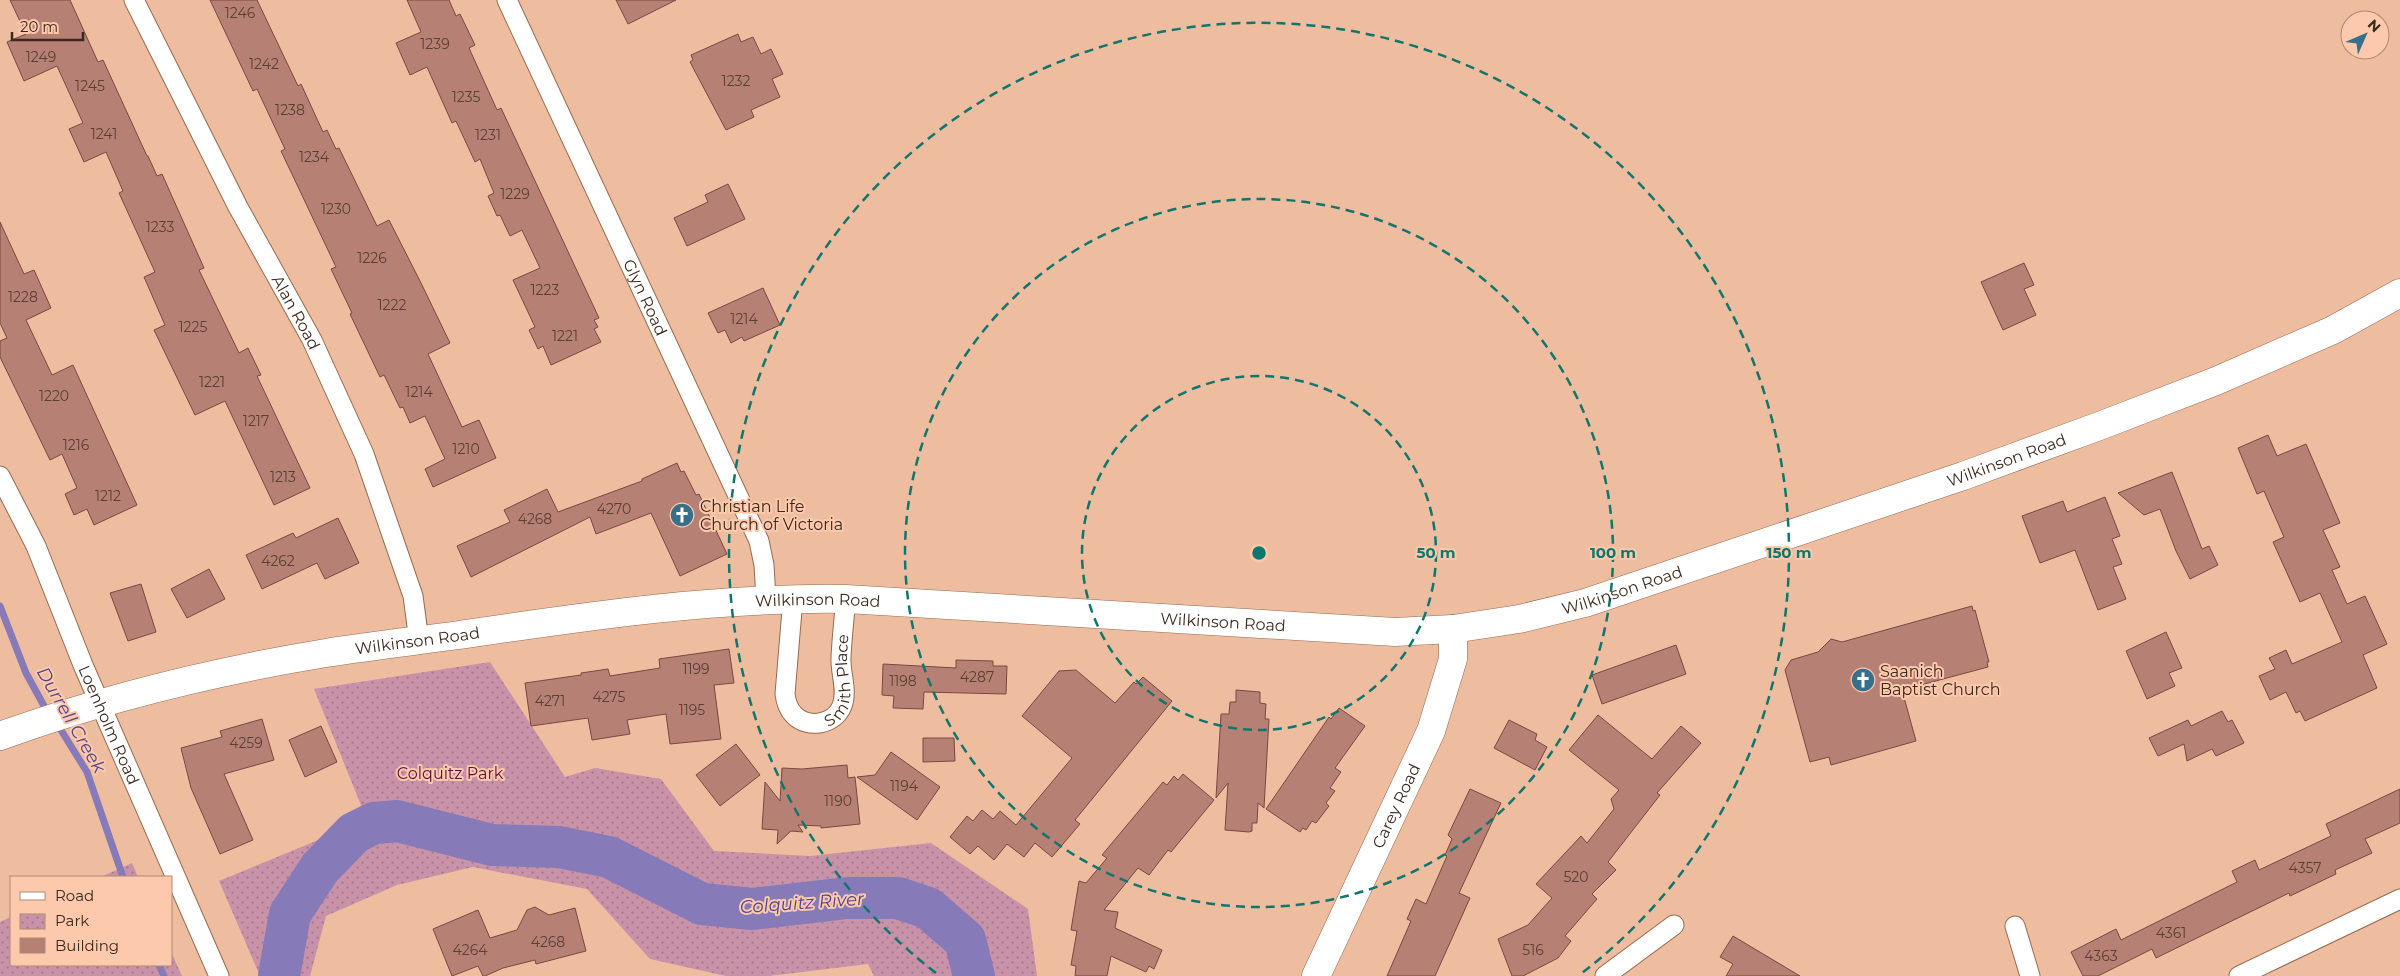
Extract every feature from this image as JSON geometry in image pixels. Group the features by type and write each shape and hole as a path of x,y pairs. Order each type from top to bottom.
{"main road":[{"name":"Wilkinson Road","path":"0,736 51,717 233,670 327,653 686,604 793,598 846,599 1281,627 1395,632 1453,629 1519,619 1585,603 1963,476 2216,381 2333,330 2400,293"},
{"name":"Carey Road","path":"1316,976 1431,731 1453,659 1453,629"}],"street":[{"name":"Alan Road","path":"134,0 234,199 312,340 353,428 414,596 419,640"},
{"name":"Glyn Road","path":"507,0 759,541 764,565 766,599"},
{"name":"Loenholm Road","path":"0,476 36,546 100,704 219,976"},
{"name":"Smith Place","path":"793,598 785,694 787,705 793,714 803,721 814,724 825,722 835,716 842,708 845,696 841,658 846,599"},
{"path":"2239,976 2400,899"},
{"path":"1605,976 1674,925"},
{"path":"2015,926 2030,976"}],"green space":[{"name":"Colquitz Park","path":"490,662 565,777 595,768 661,779 714,851 810,856 931,843 1028,909 1037,976 874,976 868,964 769,976 726,976 650,959 587,889 473,867 397,885 326,916 310,976 260,976 219,881 367,820 314,689"},
{"path":"132,863 138,876 103,876"},
{"path":"10,917 10,966 172,966 172,954 182,976 0,976 0,922"}],"building":[{"path":"10,0 70,0 98,62 103,60 157,176 162,174 204,268 199,270 239,353 248,348 261,375 257,376 310,488 274,505 225,401 195,415 154,330 165,325 144,277 155,272 119,193 123,191 106,152 84,162 69,129 83,123 57,66 24,81 7,42 26,34"},
{"path":"210,0 257,0 298,86 301,84 323,132 327,130 336,149 339,148 377,226 389,220 450,343 428,354 462,427 479,420 496,458 433,487 425,469 445,459 425,416 410,423 403,407 400,408 384,375 380,377 331,269 336,267 281,151 285,149 257,89 253,91"},
{"path":"407,0 449,0 456,16 460,14 475,45 469,48 497,110 501,108 599,318 594,320 598,327 594,329 601,342 551,365 543,346 538,349 529,330 535,327 513,280 540,268 522,230 510,236 500,215 497,216 488,196 494,193 480,159 475,162 456,121 452,123 427,67 410,75 396,43 421,32"},
{"path":"616,0 676,0 628,24"},
{"path":"738,34 741,42 753,37 761,54 771,49 783,74 772,79 780,97 751,110 754,117 726,130 690,62 693,60 691,55"},
{"path":"728,184 745,219 687,246 674,218 708,202 705,195"},
{"path":"0,222 24,274 34,270 51,308 26,320 52,375 73,365 137,505 94,525 87,509 74,515 65,494 77,488 62,454 50,460 0,357 0,341 7,338 0,323"},
{"path":"2024,263 2034,285 2024,289 2036,315 2003,330 1981,282"},
{"path":"763,288 780,325 744,341 742,337 731,343 725,330 718,333 708,313"},
{"path":"2268,435 2277,456 2306,444 2340,523 2323,530 2340,567 2332,570 2347,604 2365,596 2387,644 2363,655 2377,688 2305,721 2300,711 2296,713 2286,692 2270,700 2259,676 2275,669 2269,658 2286,650 2292,664 2342,642 2320,593 2300,602 2273,542 2284,537 2264,491 2257,494 2238,448"},
{"path":"677,463 681,472 684,471 696,495 699,494 727,554 680,576 651,513 596,534 590,517 471,577 457,546 510,522 504,510 547,489 558,512 642,481 642,479"},
{"path":"2172,472 2202,549 2209,546 2218,565 2190,579 2176,551 2160,509 2144,515 2118,493"},
{"path":"2105,497 2120,536 2112,539 2122,564 2113,567 2126,599 2098,610 2075,550 2040,563 2022,516 2063,501 2067,512"},
{"path":"338,518 359,563 325,579 317,563 262,589 246,555 293,533 296,538"},
{"path":"209,569 225,599 187,618 171,589"},
{"path":"141,584 156,632 128,641 110,593"},
{"name":"Saanich Baptist Church","path":"1972,606 1973,611 1975,610 1989,662 1987,662 1988,667 1902,690 1916,741 1831,765 1829,757 1810,762 1785,670 1791,660 1818,652 1831,639 1842,642"},
{"path":"2166,632 2182,668 2169,673 2175,686 2147,699 2126,651"},
{"path":"1676,645 1686,674 1602,704 1592,675"},
{"path":"729,649 734,683 714,685 721,739 670,744 666,714 627,720 630,734 592,740 588,718 531,726 525,683 608,669 610,676 660,668 659,659"},
{"path":"956,660 993,661 993,666 1007,666 1006,694 924,692 923,709 893,708 894,696 882,695 883,664 956,668"},
{"path":"1076,670 1115,703 1134,682 1136,684 1143,677 1172,701 1075,820 1080,824 1052,857 1035,843 1024,857 1007,844 994,860 978,846 970,854 950,837 967,816 973,821 982,810 993,819 1000,811 1016,825 1072,758 1022,716 1059,671"},
{"path":"1236,690 1260,692 1260,703 1266,704 1265,719 1269,719 1264,808 1258,803 1257,823 1252,823 1252,831 1249,832 1225,830 1228,783 1216,798 1221,714 1229,714 1230,702 1236,702"},
{"path":"1339,708 1365,726 1335,768 1341,772 1330,788 1335,791 1326,803 1329,806 1316,823 1312,821 1306,830 1303,828 1300,832 1266,809 1329,717 1331,719"},
{"path":"2222,711 2228,722 2232,720 2244,743 2216,756 2212,749 2187,761 2184,744 2158,756 2149,738 2188,720 2191,726"},
{"path":"1598,715 1652,759 1681,726 1701,743 1657,793 1660,795 1608,862 1616,870 1592,894 1597,899 1565,936 1571,941 1558,958 1523,976 1512,976 1498,939 1528,925 1552,898 1536,884 1581,836 1587,843 1614,809 1611,799 1619,790 1569,750"},
{"path":"262,719 274,760 224,774 253,840 220,854 191,788 181,748 222,737 220,731"},
{"path":"1509,720 1537,734 1535,740 1547,747 1535,770 1494,748"},
{"path":"321,726 337,762 305,777 289,740"},
{"path":"923,738 954,738 955,761 923,762"},
{"path":"736,744 760,775 720,806 696,775"},
{"path":"891,752 940,787 917,820 857,777 875,775"},
{"path":"847,765 848,778 855,777 860,824 821,828 821,826 798,825 803,832 791,831 777,844 778,830 762,829 765,782 780,801 782,768 802,769"},
{"path":"1183,774 1214,800 1171,852 1168,850 1149,875 1138,868 1104,910 1118,912 1115,928 1162,950 1154,969 1149,966 1146,972 1111,956 1107,976 1075,976 1076,966 1071,965 1077,931 1071,930 1079,881 1086,883 1107,858 1102,855 1163,782 1167,785 1174,776 1178,780"},
{"path":"1470,789 1501,803 1459,893 1470,898 1435,976 1387,976 1411,921 1407,919 1416,899 1426,904 1447,856 1445,855 1452,839 1448,835"},
{"path":"2400,789 2400,823 2365,839 2372,853 2335,870 2336,874 2290,896 2289,893 2156,958 2152,949 2098,976 2083,976 2071,952 2116,929 2121,940 2237,882 2232,871 2255,860 2259,870 2331,836 2326,824"},
{"path":"535,907 549,915 575,908 586,951 536,964 535,960 503,968 485,976 483,976 478,966 452,976 433,929 478,910 490,938 517,930 527,910"},
{"path":"1733,936 1800,976 1726,976 1733,964 1720,957"}],"waterway":[{"name":"Durrell Creek","path":"0,606 26,673 49,715"},
{"name":"Durrell Creek","path":"56,722 87,772 123,876"},
{"name":"Colquitz River","path":"279,976 290,914 320,868 354,833 374,823 397,821 492,845 559,847 609,857 702,904 752,909 847,898 898,898 928,908 965,940 974,976"},
{"name":"Durrell Creek","path":"159,966 164,976"}],"place":[{"name":"Christian Life Church of Victoria","path":"682,515"},
{"name":"Saanich Baptist Church","path":"1863,680"}]}
